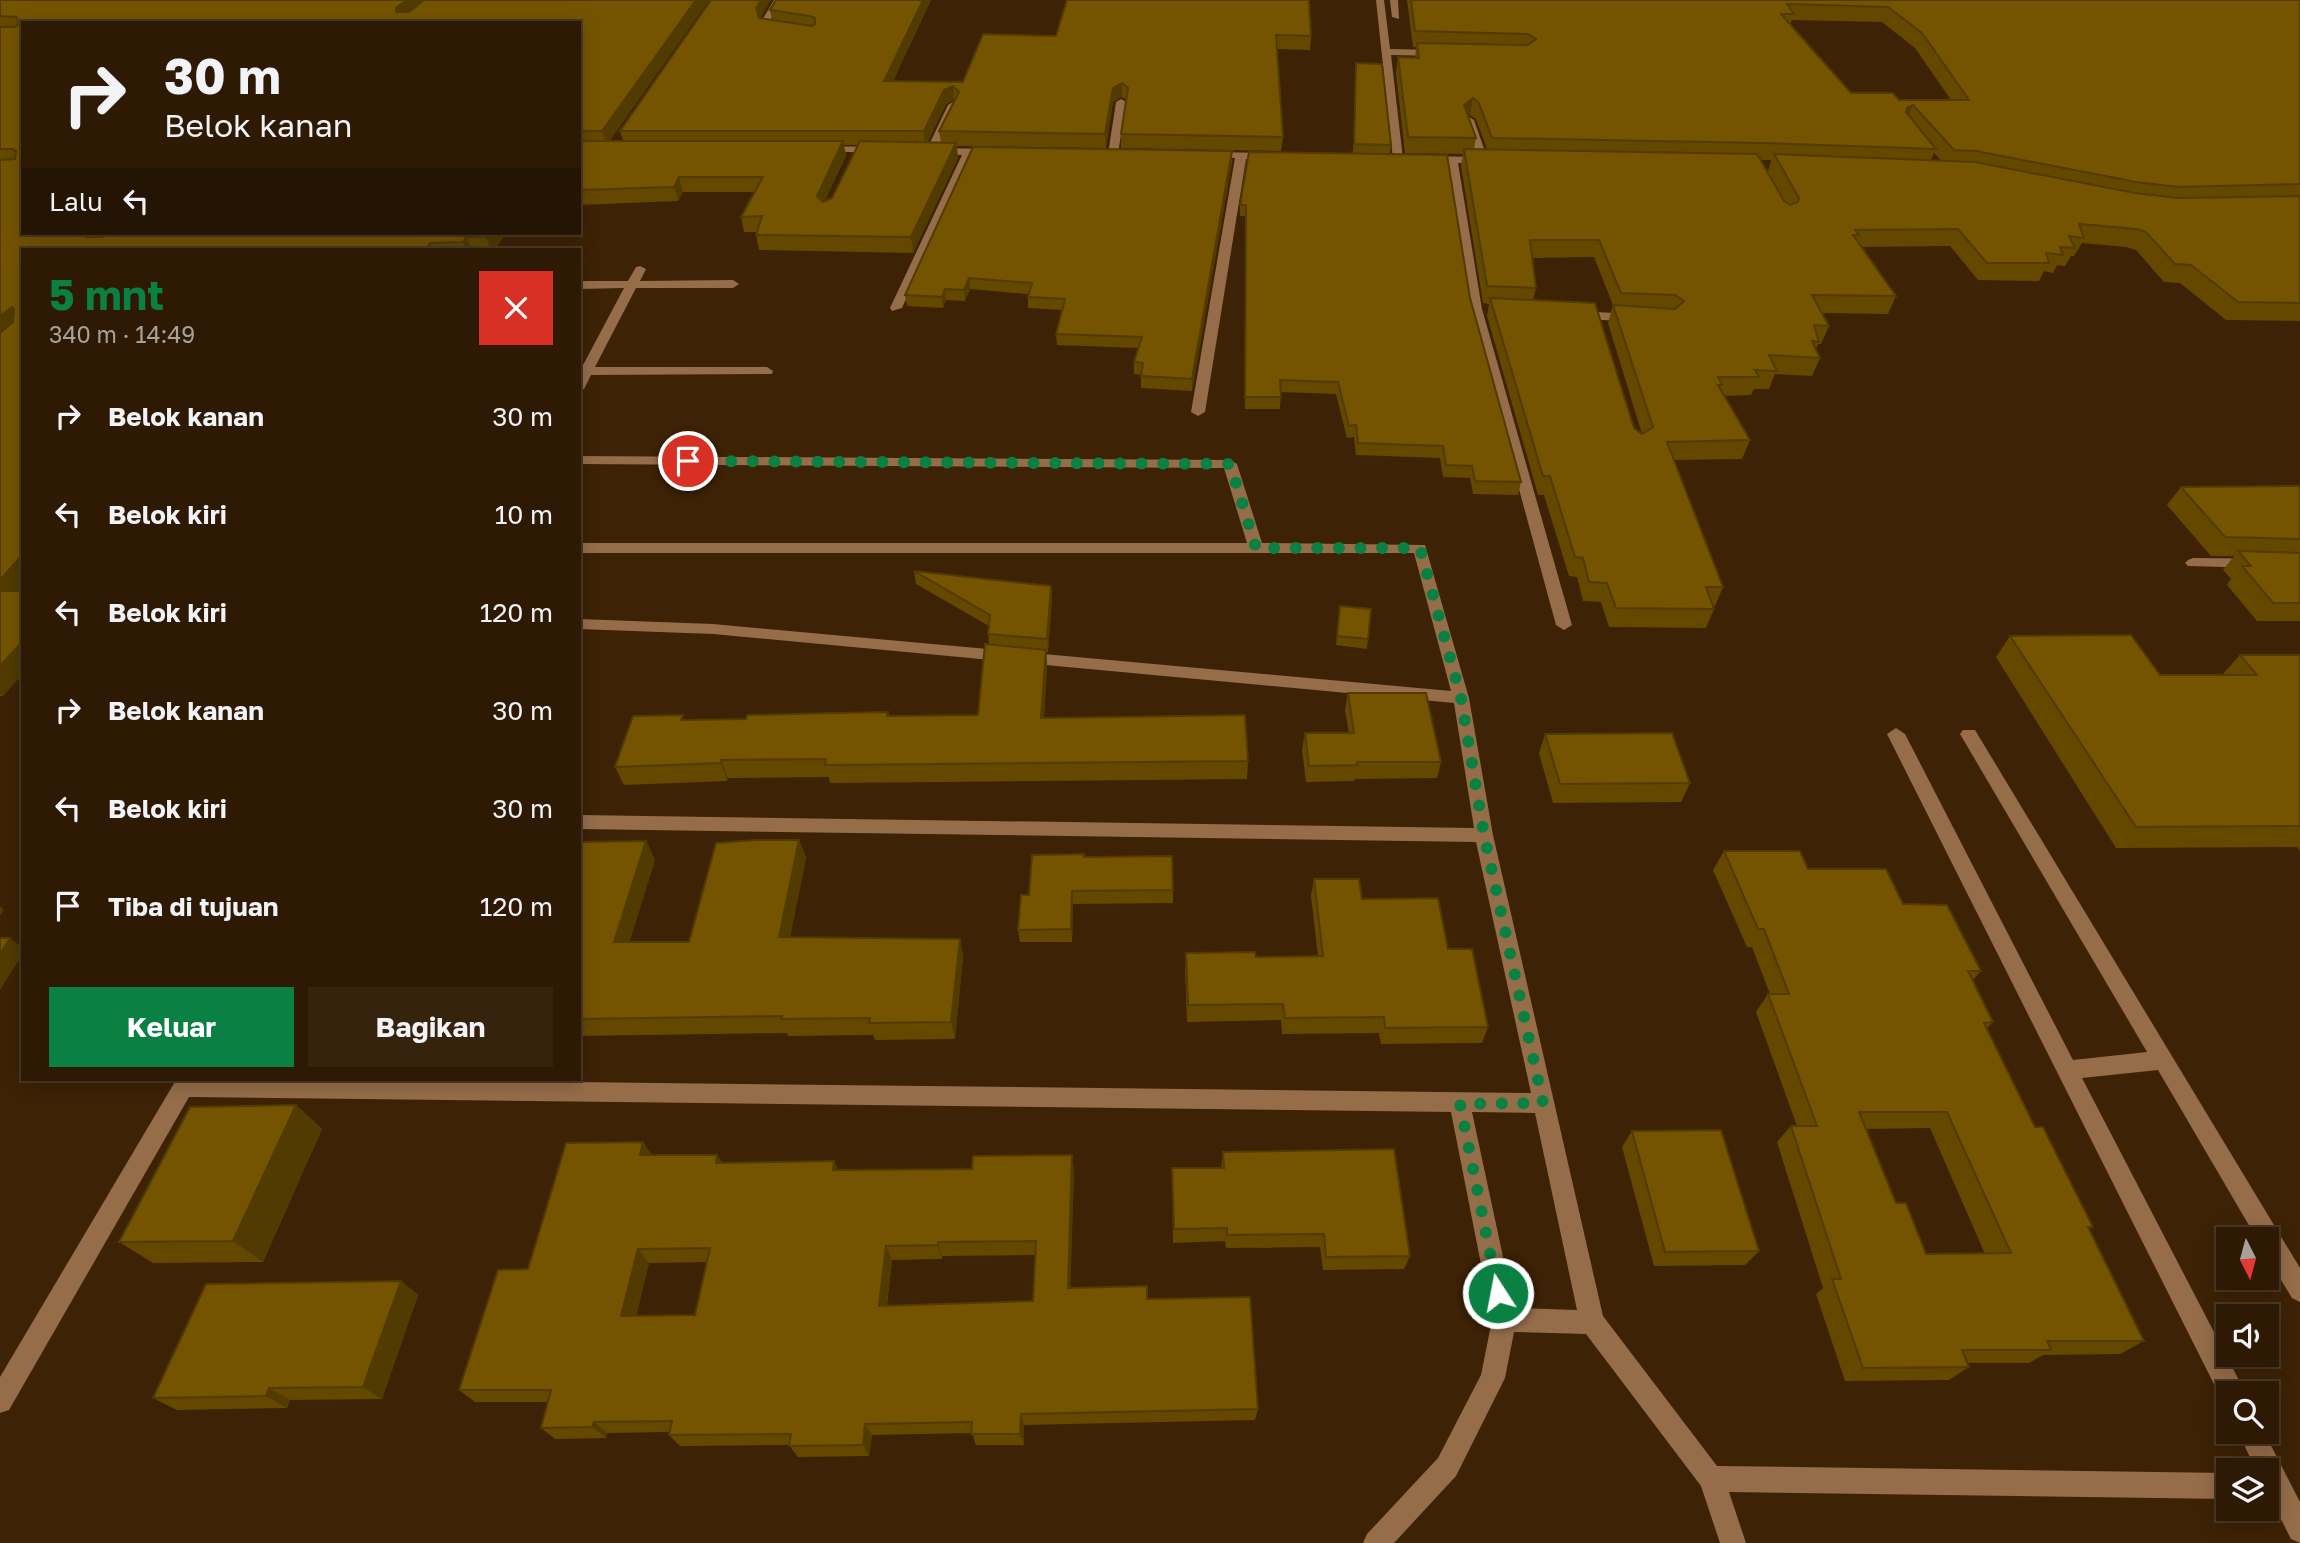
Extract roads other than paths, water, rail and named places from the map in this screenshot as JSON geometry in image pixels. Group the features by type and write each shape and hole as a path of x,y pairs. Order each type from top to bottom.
{"street":[{"path":"778,0 765,26 770,30 787,33"},
{"path":"1380,0 1398,159"},
{"path":"1394,0 1396,17"},
{"path":"1387,52 1456,54"},
{"path":"1113,154 1121,102"},
{"path":"931,151 953,105"},
{"path":"1469,120 1483,160"},
{"path":"808,149 894,150"},
{"path":"851,162 858,150"},
{"path":"919,151 1007,152"},
{"path":"896,309 968,152"},
{"path":"1100,154 1126,154"},
{"path":"1202,155 1280,156"},
{"path":"1198,412 1241,156"},
{"path":"1385,159 1496,160"},
{"path":"1452,160 1483,309 1564,625"},
{"path":"583,371 640,270"},
{"path":"581,285 733,284"},
{"path":"1570,315 1599,323 1645,318"},
{"path":"583,371 767,371"},
{"path":"581,460 1230,464 1256,548"},
{"path":"581,548 1420,548 1461,698 1484,835 1592,1322 1711,1479 1733,1543"},
{"path":"2193,563 2300,564"},
{"path":"581,624 713,629 1461,698"},
{"path":"1896,734 2226,1381"},
{"path":"1969,734 2300,1290"},
{"path":"581,822 1484,835"},
{"path":"2066,1070 2165,1060"},
{"path":"0,1401 185,1084 1460,1104 1543,1103"},
{"path":"1376,1543 1447,1467 1493,1378 1504,1320 1460,1104"},
{"path":"1504,1320 1592,1322"},
{"path":"1711,1479 2216,1486"},
{"path":"2279,1496 2300,1530"}]}
